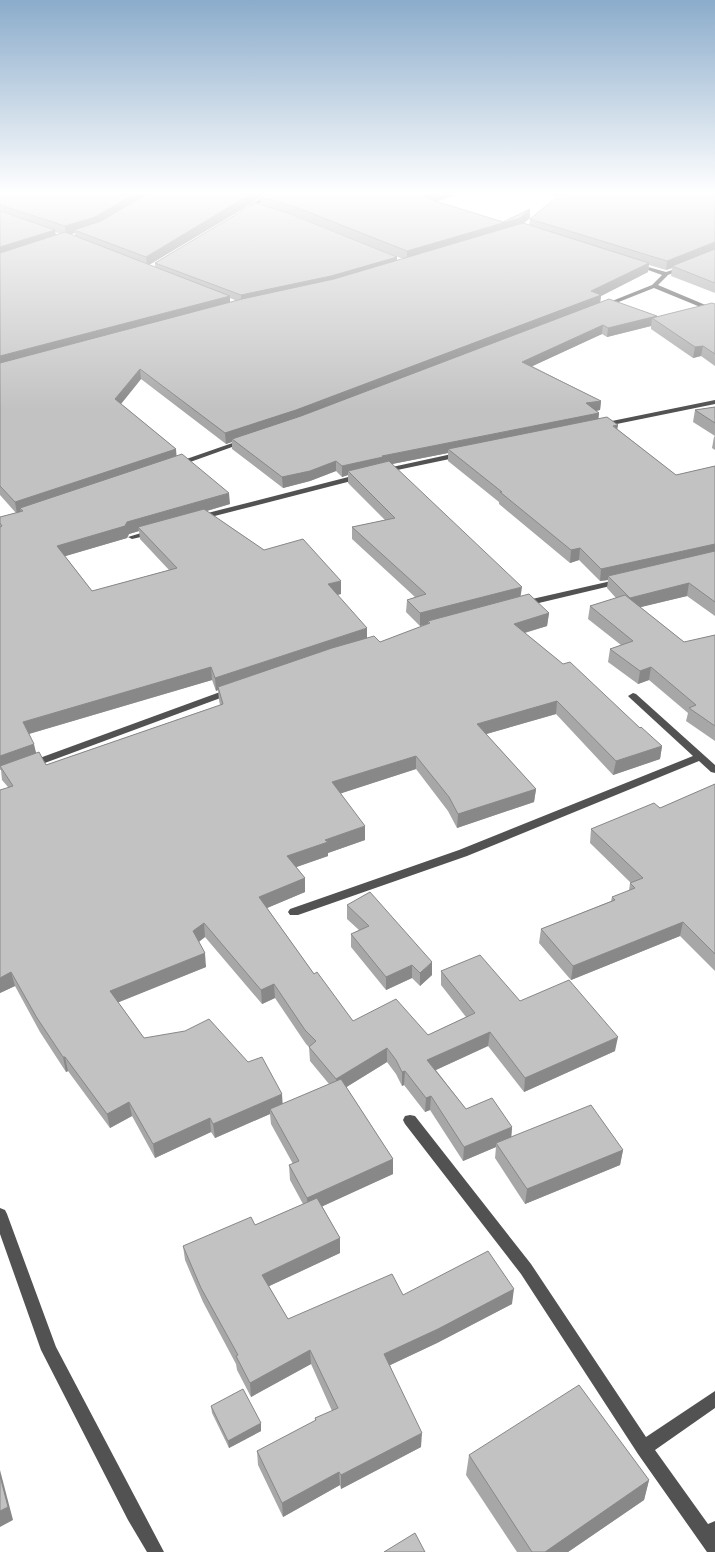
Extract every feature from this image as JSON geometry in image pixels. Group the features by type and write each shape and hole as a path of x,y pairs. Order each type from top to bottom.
{"street":[{"path":"636,264 666,274"},
{"path":"599,308 654,286 666,274 687,265"},
{"path":"654,286 715,311"},
{"path":"594,427 715,402"},
{"path":"172,466 254,438"},
{"path":"193,520 372,473 466,453"},
{"path":"132,537 162,528"},
{"path":"516,605 631,578"},
{"path":"22,768 239,688"},
{"path":"633,696 715,770"},
{"path":"294,912 463,853 699,757"},
{"path":"410,1120 526,1269 644,1448 710,1532 715,1549"},
{"path":"0,1214 49,1350 156,1552"},
{"path":"644,1448 715,1399"}],"building":[{"path":"0,264 149,264 230,296 0,356"},
{"path":"159,264 371,264 331,276 241,295"},
{"path":"383,264 646,264 591,291 601,295 296,410 225,433 140,369 115,399 176,449 15,502 0,486 0,363 242,299 334,279"},
{"path":"676,264 715,264 715,283 672,266"},
{"path":"609,299 657,316 608,328 603,325 522,362 601,401 586,403 599,413 382,456 383,457 342,466 336,461 310,471 282,477 232,439 301,416"},
{"path":"712,303 715,304 715,354 703,346 695,347 652,318"},
{"path":"715,407 715,423 695,410"},
{"path":"607,417 618,425 613,426 676,475 715,466 715,544 601,569 580,548 571,550 448,449"},
{"path":"182,454 229,493 127,522 125,526 57,546 92,591 177,568 138,527 204,509 264,550 303,539 341,581 328,584 367,628 215,678 211,667 23,722 34,744 0,756 0,527 2,526 0,523 0,517 23,511 20,508"},
{"path":"389,461 522,587 420,613 407,600 426,594 352,527 395,518 348,471"},
{"path":"715,551 715,602 689,583 630,598 608,576"},
{"path":"529,594 549,613 514,624 563,664 570,662 640,728 641,727 662,746 616,761 557,701 477,724 536,789 458,814 449,797 416,756 332,782 365,826 325,840 328,842 287,856 305,878 259,897 314,974 317,972 353,1021 396,999 428,1035 475,1013 441,971 480,955 520,1001 569,980 618,1037 525,1078 490,1032 427,1060 466,1109 492,1098 512,1127 464,1147 431,1096 426,1098 405,1071 402,1072 396,1060 387,1048 336,1079 309,1047 316,1041 305,1030 274,984 261,990 204,923 193,931 205,953 110,991 144,1038 185,1031 209,1019 248,1062 262,1057 282,1094 213,1124 210,1118 153,1144 129,1102 107,1114 65,1057 63,1057 37,1018 11,972 0,978 0,790 13,786 0,766 39,752 46,765 223,704 218,687 332,648 374,636 380,642 430,623 428,621"},
{"path":"625,595 684,642 715,635 715,726 689,708 696,705 651,667 640,671 610,649 633,641 590,606"},
{"path":"715,784 715,954 683,922 573,966 541,929 615,900 612,897 635,888 630,883 643,878 591,829 654,803 660,808"},
{"path":"370,892 432,962 420,973 412,965 386,977 351,934 369,926 347,905"},
{"path":"341,1079 393,1159 307,1198 289,1165 299,1161 270,1109"},
{"path":"591,1105 623,1150 527,1189 496,1143"},
{"path":"317,1198 340,1238 262,1275 288,1319 392,1274 403,1295 488,1251 514,1289 438,1329 384,1354 422,1433 341,1475 339,1472 282,1503 257,1451 316,1420 315,1418 338,1408 310,1350 250,1383 236,1356 238,1355 201,1288 183,1246 251,1217 255,1225"},
{"path":"579,1385 649,1480 545,1552 532,1552 469,1455"},
{"path":"243,1389 261,1423 228,1441 211,1406"},
{"path":"0,1476 8,1507 0,1511"},
{"path":"415,1533 425,1552 384,1552"}]}
